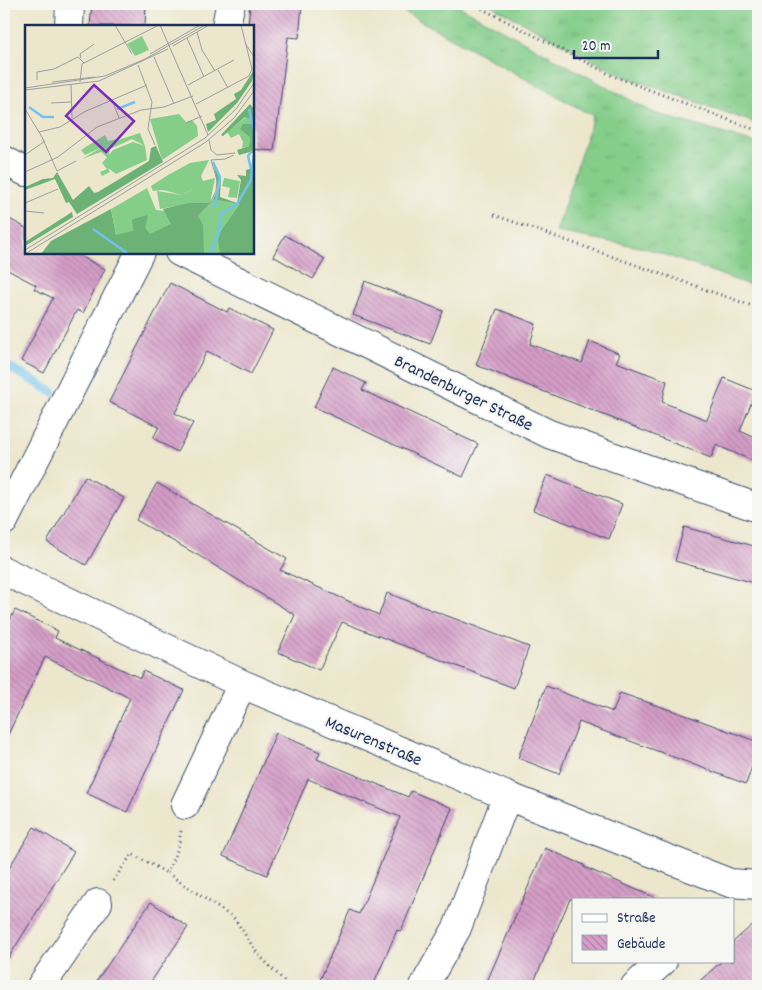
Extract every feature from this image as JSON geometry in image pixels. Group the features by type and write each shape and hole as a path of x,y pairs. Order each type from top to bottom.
{"street":[{"path":"69,25 70,4"},
{"path":"226,25 232,4"},
{"path":"4,521 139,254"},
{"name":"Brandenburger Straße","path":"184,254 549,434 758,508"},
{"name":"Masurenstraße","path":"4,571 242,684 725,891 758,885"},
{"path":"185,805 242,684"},
{"path":"424,986 457,928 507,796"},
{"path":"41,986 98,903"},
{"path":"635,986 662,962"}],"path":[{"path":"473,4 613,76 758,131"},
{"path":"494,215 758,308"},
{"path":"167,873 178,848 185,805"},
{"path":"98,903 132,854 167,873 235,918 257,952 289,986"}],"green space":[{"path":"390,4 455,4 654,113 758,144 758,288 646,248 556,232 593,116"},
{"path":"489,4 758,4 758,124 621,75"}],"building":[{"path":"92,4 146,4 145,25 90,25"},
{"path":"250,4 302,4 299,38 288,37 274,151 254,149 254,25 248,25"},
{"path":"4,216 25,227 25,254 76,254 105,269 83,313 77,310 44,373 21,361 53,298 34,289 36,285 4,268"},
{"path":"285,235 325,259 313,279 273,256"},
{"path":"365,281 443,311 430,344 353,315"},
{"path":"170,283 227,312 229,308 273,330 251,374 207,351 175,413 193,423 177,452 153,438 159,427 109,402"},
{"path":"497,309 536,324 530,344 582,363 590,341 620,354 616,362 667,381 662,402 707,420 724,378 756,391 740,431 758,439 758,463 716,445 711,458 476,365"},
{"path":"333,367 366,383 362,390 478,444 463,477 314,407"},
{"path":"547,475 622,504 609,539 533,510"},
{"path":"85,476 124,498 86,565 47,542"},
{"path":"157,483 287,559 280,570 379,615 387,593 529,647 514,688 342,622 319,670 278,652 295,615 201,557 136,520"},
{"path":"684,527 758,547 758,584 675,561"},
{"path":"15,610 58,631 55,638 140,678 143,671 184,690 127,812 86,793 130,698 45,657 4,743 4,633"},
{"path":"546,686 613,712 620,693 758,742 758,749 746,784 579,722 559,774 518,758"},
{"path":"276,733 320,752 317,759 408,797 411,791 452,808 401,931 397,930 373,986 334,986 320,980 350,910 359,914 400,817 308,779 267,875 223,856"},
{"path":"34,827 74,852 4,965 4,876"},
{"path":"545,848 656,898 570,899 532,986 485,986"},
{"path":"151,902 188,927 148,986 93,986"},
{"path":"758,920 758,986 694,986 721,962 734,962 734,941"}],"waterway":[{"path":"4,364 53,392"}]}
